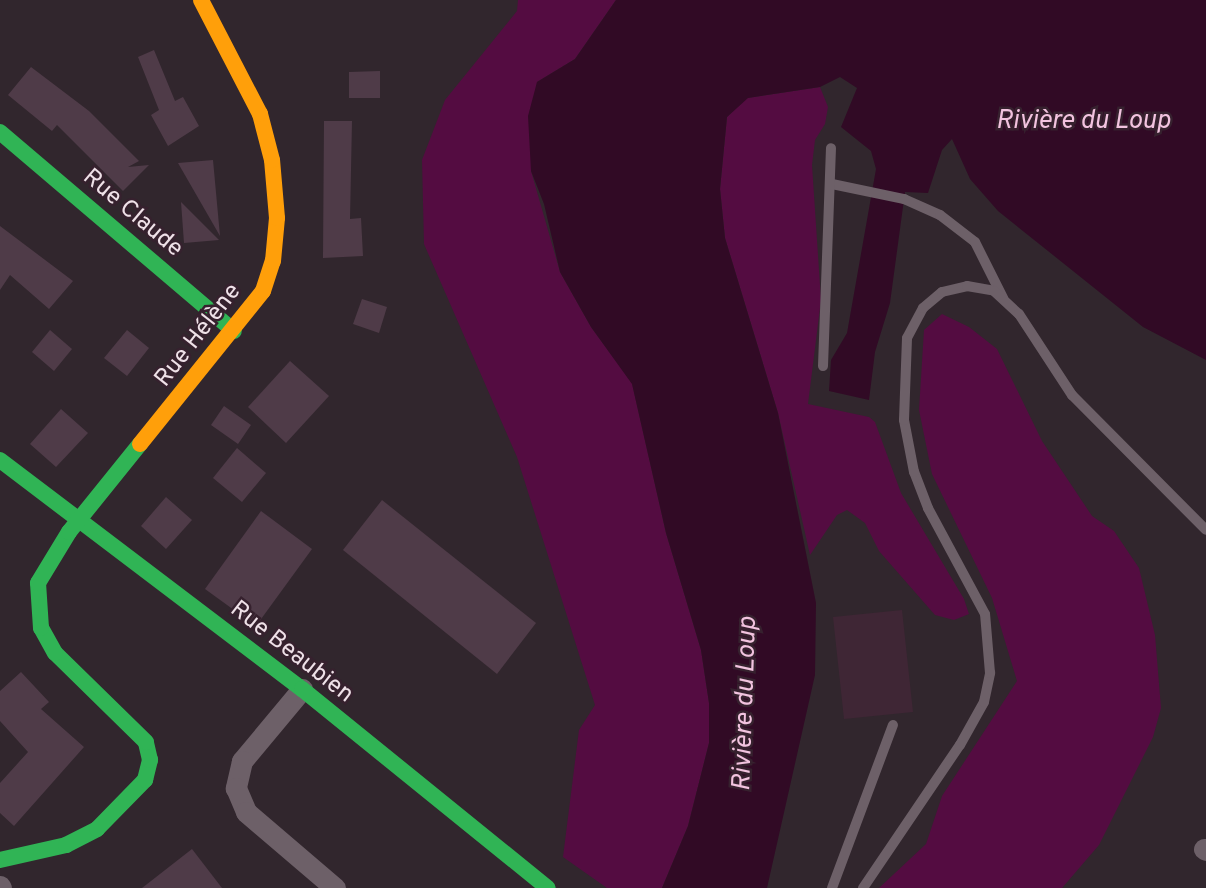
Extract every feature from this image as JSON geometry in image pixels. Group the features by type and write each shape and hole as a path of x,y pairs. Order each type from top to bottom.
{"street":[{"name":"Rue Hélène","path":"0,860 66,845 97,829 145,780 150,760 146,742 132,723 73,673 41,628 38,583 81,518 234,331 263,291 273,261 277,218 272,160 260,114 201,0"},
{"name":"Rue Claude","path":"0,132 234,331"},
{"name":"Rue Beaubien","path":"0,460 81,518 302,689 548,888"},
{"path":"302,689 242,761 236,788 246,812 335,888"}],"lane":[{"path":"823,366 832,184 831,148"},
{"path":"832,184 904,199 940,215 975,242 1004,301"},
{"path":"863,888 960,745 984,702 990,673 985,614 914,472 904,420 907,338 923,308 943,292 980,286 1004,301 1020,314 1072,395 1206,530"},
{"path":"832,888 893,725"}],"shaded area":[{"path":"518,0 616,0 575,59 537,82 531,171 560,272 591,327 632,383 666,533 701,650 709,703 709,743 688,826 662,888 607,888 563,857 579,730 595,705 517,457 424,244 422,160 445,100 517,11"},
{"path":"820,87 828,107 825,124 815,140 812,165 821,300 808,404 869,417 875,422 901,493 964,599 969,614 954,620 935,615 879,551 865,523 847,510 837,515 810,555 778,413 725,238 720,189 727,117 747,98"},
{"path":"942,314 969,327 997,349 1042,441 1092,516 1114,531 1139,568 1155,635 1161,708 1153,737 1099,845 1062,888 879,888 926,844 942,796 1017,681 992,598 932,474 919,410 924,330"},
{"path":"902,610 913,712 844,719 833,617"}],"water":[{"name":"Rivière du Loup","path":"616,0 1206,0 1206,360 1143,327 998,211 970,179 952,139 942,150 928,193 905,192 890,303 875,352 869,400 829,391 831,360 847,333 876,169 871,151 841,127 857,88 840,77 820,87 748,98 727,117 720,189 725,238 778,413 816,603 815,675 767,888 662,888 688,826 709,743 709,703 701,650 666,533 632,384 591,327 560,272 544,204 531,171 528,116 537,82 575,59"}],"building":[{"path":"154,50 175,101 183,97 199,126 168,146 151,115 159,110 138,57"},
{"path":"31,67 89,111 139,161 128,167 149,165 123,191 57,125 52,131 8,95"},
{"path":"380,71 380,98 349,98 349,72"},
{"path":"324,121 352,121 350,219 361,218 363,256 323,258"},
{"path":"213,160 220,236 178,163"},
{"path":"181,202 219,240 184,243"},
{"path":"0,226 73,281 49,309 10,275 0,290"},
{"path":"362,299 387,307 379,333 353,324"},
{"path":"50,330 72,349 54,371 32,352"},
{"path":"127,330 149,348 127,376 104,358"},
{"path":"290,361 329,396 286,443 248,407"},
{"path":"224,406 251,425 238,444 211,425"},
{"path":"61,409 88,433 56,467 30,444"},
{"path":"237,448 266,473 242,502 213,478"},
{"path":"166,497 192,520 166,549 141,526"},
{"path":"382,500 536,623 497,674 343,550"},
{"path":"261,511 312,549 256,626 205,589"},
{"path":"21,672 49,702 41,709 84,747 14,826 0,813 0,783 28,752 0,721 0,691"},
{"path":"192,849 222,888 142,888"}],"traffic: fast":[{"path":"0,132 234,331"},
{"path":"0,860 66,845 97,829 145,780 150,760 146,742 55,653 41,628 38,583 69,532 140,444"},
{"path":"0,460 302,689 548,888"}],"traffic: slow":[{"path":"140,444 263,291 273,261 277,218 272,160 260,114 201,0"}]}
